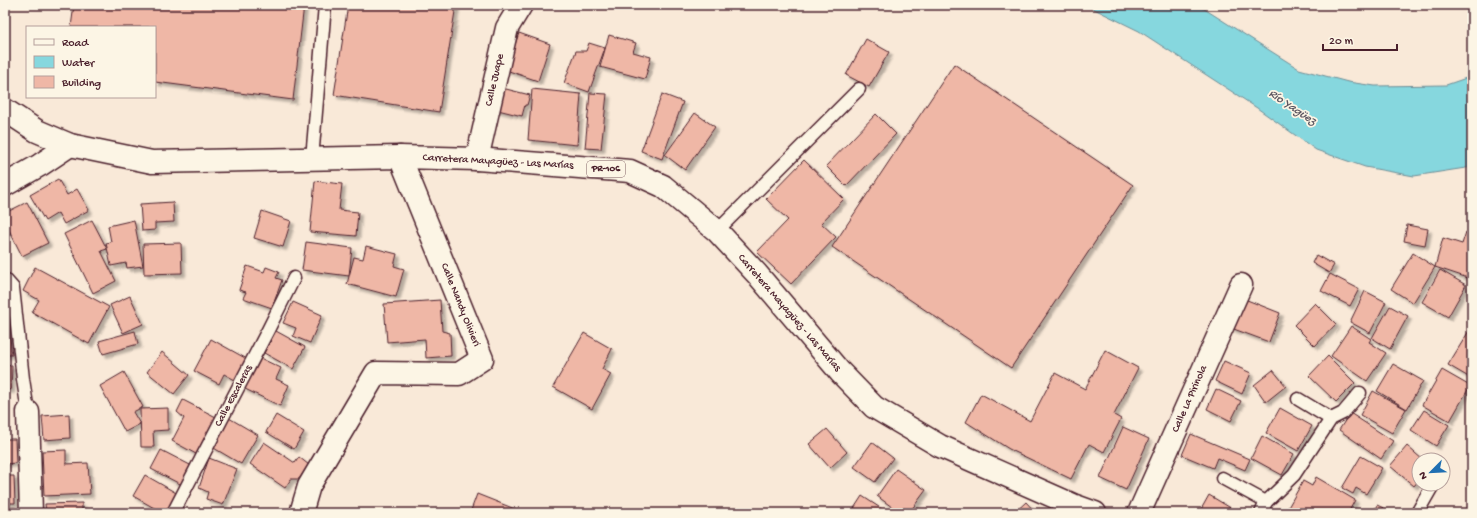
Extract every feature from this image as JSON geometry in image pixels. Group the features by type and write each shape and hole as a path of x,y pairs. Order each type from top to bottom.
{"main road":[{"name":"Calle Juape","path":"477,159 507,28 521,5"},
{"name":"Carretera Mayagüez - Las Marías","path":"5,110 37,130 70,145 152,162 400,157 477,159 630,171 663,186 717,231 840,372 874,407 940,446 1065,509 1095,513"},
{"path":"5,184 40,165 70,145"},
{"name":"Calle Nandy Olivieri","path":"301,513 309,486 376,373 459,374 482,359 400,157"},
{"name":"Calle La Pirinola","path":"1139,513 1241,285"},
{"path":"28,412 31,513"}],"lane":[{"path":"312,159 325,5"},
{"path":"717,231 859,89"},
{"name":"Calle Escaleras","path":"172,513 294,278"},
{"path":"5,279 13,288 28,412"},
{"path":"1261,513 1266,502 1294,475 1332,419 1343,413 1360,393"},
{"path":"1298,399 1332,419"},
{"path":"1222,478 1266,502"},
{"path":"1417,513 1429,492"}],"water":[{"name":"Río Yagüez","path":"1086,5 1198,5 1299,69 1348,82 1375,86 1446,85 1472,76 1472,167 1414,176 1365,167 1316,150 1257,108 1139,31"}],"building":[{"path":"74,5 304,5 293,100 156,82 156,26 71,26"},
{"path":"348,5 456,5 439,112 334,95"},
{"path":"519,33 550,44 538,81 506,70"},
{"path":"609,35 636,43 633,52 651,57 645,79 600,67"},
{"path":"866,39 889,52 869,87 846,75"},
{"path":"589,43 605,48 589,92 564,83 576,51 586,51"},
{"path":"954,64 1133,185 1011,368 832,247"},
{"path":"502,88 530,95 522,116 494,109"},
{"path":"532,89 581,94 577,145 528,140"},
{"path":"590,93 607,94 601,149 585,148"},
{"path":"662,94 683,102 662,159 641,151"},
{"path":"695,113 715,127 685,170 665,155"},
{"path":"876,114 896,134 846,186 826,166"},
{"path":"804,160 844,199 821,223 836,237 791,284 757,252 788,220 766,199"},
{"path":"58,179 67,195 77,189 89,210 64,224 58,213 45,221 30,195"},
{"path":"315,181 342,184 339,210 358,212 356,236 310,232"},
{"path":"27,202 48,243 22,256 5,222 5,213"},
{"path":"173,202 174,222 155,223 155,230 142,231 140,204"},
{"path":"262,211 291,221 283,247 254,238"},
{"path":"92,220 107,249 101,251 116,281 93,293 64,234"},
{"path":"134,220 143,266 127,268 126,263 111,266 106,243 111,242 108,226"},
{"path":"1407,225 1428,229 1425,245 1404,241"},
{"path":"1466,232 1472,234 1471,279 1435,267 1443,238 1462,244"},
{"path":"306,242 352,248 349,276 302,270"},
{"path":"181,243 182,273 144,274 143,244"},
{"path":"366,246 397,254 394,266 404,269 396,297 347,284 354,257 363,259"},
{"path":"1413,253 1435,267 1413,303 1391,289"},
{"path":"1316,255 1334,265 1329,273 1312,263"},
{"path":"247,266 264,272 266,267 279,272 276,278 282,280 272,308 243,298 246,292 239,290"},
{"path":"35,267 109,307 89,344 32,312 39,300 23,291"},
{"path":"1440,270 1466,285 1448,317 1422,302"},
{"path":"1330,274 1359,289 1350,306 1321,291"},
{"path":"1365,291 1386,302 1370,333 1350,322"},
{"path":"130,296 143,324 123,333 110,305"},
{"path":"1242,298 1280,313 1269,342 1231,328"},
{"path":"440,300 442,331 450,333 451,356 426,358 425,339 387,342 384,304"},
{"path":"293,302 322,315 310,343 293,336 296,328 283,323"},
{"path":"1315,303 1336,324 1315,346 1294,325"},
{"path":"1390,306 1408,316 1390,349 1372,338"},
{"path":"8,322 12,355 5,355 5,323"},
{"path":"1351,326 1371,339 1369,342 1386,353 1367,381 1331,356"},
{"path":"1472,326 1472,379 1448,365"},
{"path":"135,331 138,344 103,354 99,341"},
{"path":"276,331 305,347 293,369 264,353"},
{"path":"584,333 612,349 602,369 611,374 592,409 553,387"},
{"path":"211,339 247,359 235,380 224,374 219,384 194,371"},
{"path":"1105,350 1138,368 1114,415 1121,419 1104,452 1089,444 1071,479 1009,449 966,422 981,394 1030,421 1055,373 1085,389"},
{"path":"162,352 189,375 174,394 147,372"},
{"path":"1328,356 1355,383 1336,402 1309,376"},
{"path":"258,357 281,368 276,379 289,385 280,406 243,388"},
{"path":"1224,361 1251,373 1242,394 1215,381"},
{"path":"1393,364 1423,381 1407,409 1377,391"},
{"path":"5,365 12,366 11,390 5,389"},
{"path":"1273,370 1286,386 1266,402 1254,385"},
{"path":"1442,370 1470,386 1450,421 1422,405"},
{"path":"124,372 143,407 133,412 140,424 125,432 100,386"},
{"path":"1216,389 1241,401 1231,421 1207,409"},
{"path":"1373,391 1406,409 1392,433 1360,415"},
{"path":"183,400 216,417 196,454 172,441 184,418 177,412"},
{"path":"168,408 168,430 153,431 154,447 141,447 140,409"},
{"path":"1280,408 1312,426 1298,451 1266,433"},
{"path":"1424,410 1449,425 1436,446 1411,430"},
{"path":"1350,413 1393,441 1381,459 1339,430"},
{"path":"69,414 70,438 44,440 42,416"},
{"path":"276,415 304,432 294,449 266,432"},
{"path":"229,418 258,435 241,464 212,447"},
{"path":"1123,427 1149,439 1126,490 1100,478"},
{"path":"827,429 847,452 830,468 809,444"},
{"path":"1191,434 1250,459 1245,470 1217,458 1213,468 1182,455"},
{"path":"1262,436 1294,454 1282,475 1251,458"},
{"path":"5,439 15,439 16,463 5,464"},
{"path":"264,442 295,463 299,457 309,465 299,479 291,479 285,488 250,464"},
{"path":"872,442 893,458 875,482 854,467"},
{"path":"1407,446 1414,452 1411,452 1411,484 1390,466"},
{"path":"66,450 66,464 88,463 90,494 44,496 42,451"},
{"path":"161,450 192,466 182,485 151,469"},
{"path":"1361,456 1382,468 1366,494 1356,488 1353,494 1342,488"},
{"path":"209,458 237,469 223,505 206,499 208,492 199,488"},
{"path":"896,469 926,490 909,513 900,513 877,496"},
{"path":"145,475 178,494 167,513 163,513 133,496"},
{"path":"5,476 14,476 15,503 5,503"},
{"path":"1316,477 1355,500 1348,513 1288,513 1286,511 1303,481 1312,486"},
{"path":"477,494 525,513 470,513"},
{"path":"1209,495 1239,513 1199,513"},
{"path":"862,496 888,513 851,513"},
{"path":"1026,502 1036,513 1014,513"},
{"path":"82,503 82,513 46,513 45,504"},
{"path":"1377,505 1394,513 1373,513"},
{"path":"5,508 15,508 15,513 5,513"}]}
